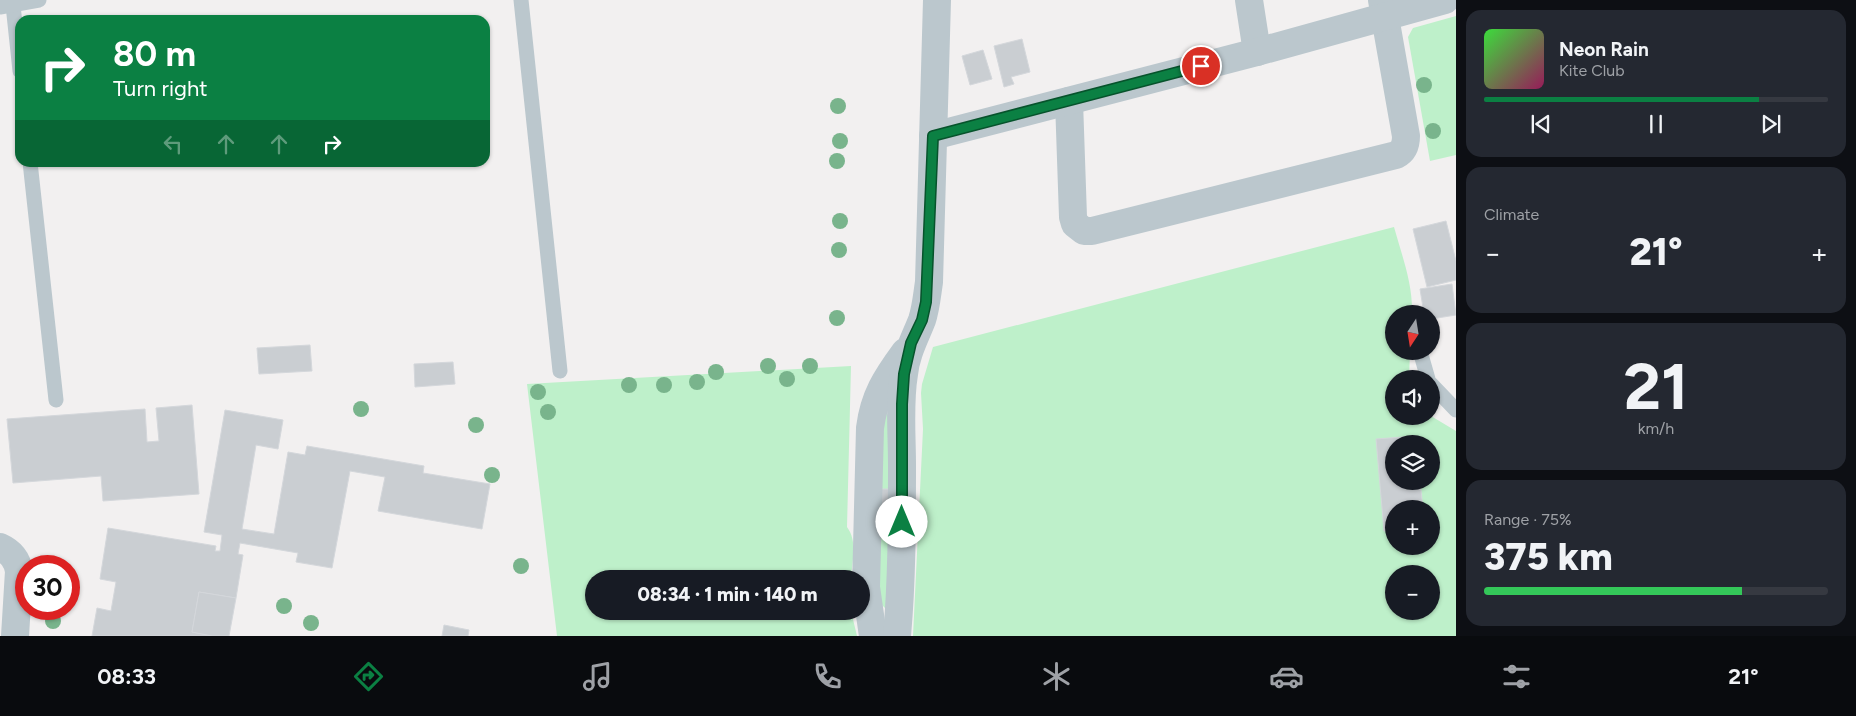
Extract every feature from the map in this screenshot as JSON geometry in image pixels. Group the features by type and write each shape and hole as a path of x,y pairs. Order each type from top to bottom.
{"street":[{"path":"873,636 866,587 870,428 872,410 880,390 911,343 922,320 926,302 937,0"},
{"path":"1249,0 1258,52"},
{"path":"933,136 1258,52 1384,9 1445,0"},
{"path":"1069,101 1073,217 1075,224 1084,231 1092,231 1396,156 1404,149 1406,136 1384,9"},
{"path":"897,636 902,568 902,404 904,374 911,343"},
{"path":"0,547 12,554 18,564 15,636"}],"lane":[{"path":"15,48 6,6 36,0"},
{"path":"521,0 560,371"},
{"path":"31,167 56,400"},
{"path":"1440,393 1456,410"}],"green space":[{"path":"1456,16 1456,155 1430,161 1408,37 1413,28"},
{"path":"1394,227 1409,281 1412,305 1385,305 1385,360 1410,360 1409,370 1385,370 1385,425 1440,425 1440,421 1456,431 1456,636 913,636 923,429 922,384 933,347"},
{"path":"851,366 847,527 853,545 852,570 585,570 585,620 853,620 857,636 557,636 527,384"},
{"path":"884,415 890,416 890,489 880,489"},
{"path":"880,521 891,521 886,609 880,603"}],"building":[{"path":"1022,39 1030,72 1011,77 1014,84 1004,87 994,46"},
{"path":"983,50 992,79 970,85 962,56"},
{"path":"1446,221 1456,261 1456,280 1427,287 1413,229"},
{"path":"1452,284 1456,315 1440,318 1440,305 1423,305 1420,289"},
{"path":"310,345 312,371 259,374 257,348"},
{"path":"453,362 455,384 415,387 414,364"},
{"path":"192,405 199,494 103,501 101,476 13,483 7,419 145,409 147,442 159,441 156,408"},
{"path":"225,410 283,420 278,449 256,445 242,529 274,534 288,452 305,455 307,446 424,466 423,473 490,484 482,529 378,511 385,477 350,471 332,568 296,562 298,553 240,543 238,554 243,555 236,598 199,592 192,632 212,636 92,636 97,608 111,611 116,582 100,579 108,528 216,546 215,551 220,551 222,535 204,532"},
{"path":"1385,438 1385,490 1421,490 1422,500 1385,500 1384,531 1376,439"},
{"path":"878,489 893,489 893,520 878,520"},
{"path":"199,592 236,598 229,636 212,636 192,632"},
{"path":"444,625 469,630 468,636 442,636"}],"route":[{"path":"902,522 902,404 904,374 911,343 922,320 926,302 933,136 1201,66"}]}
